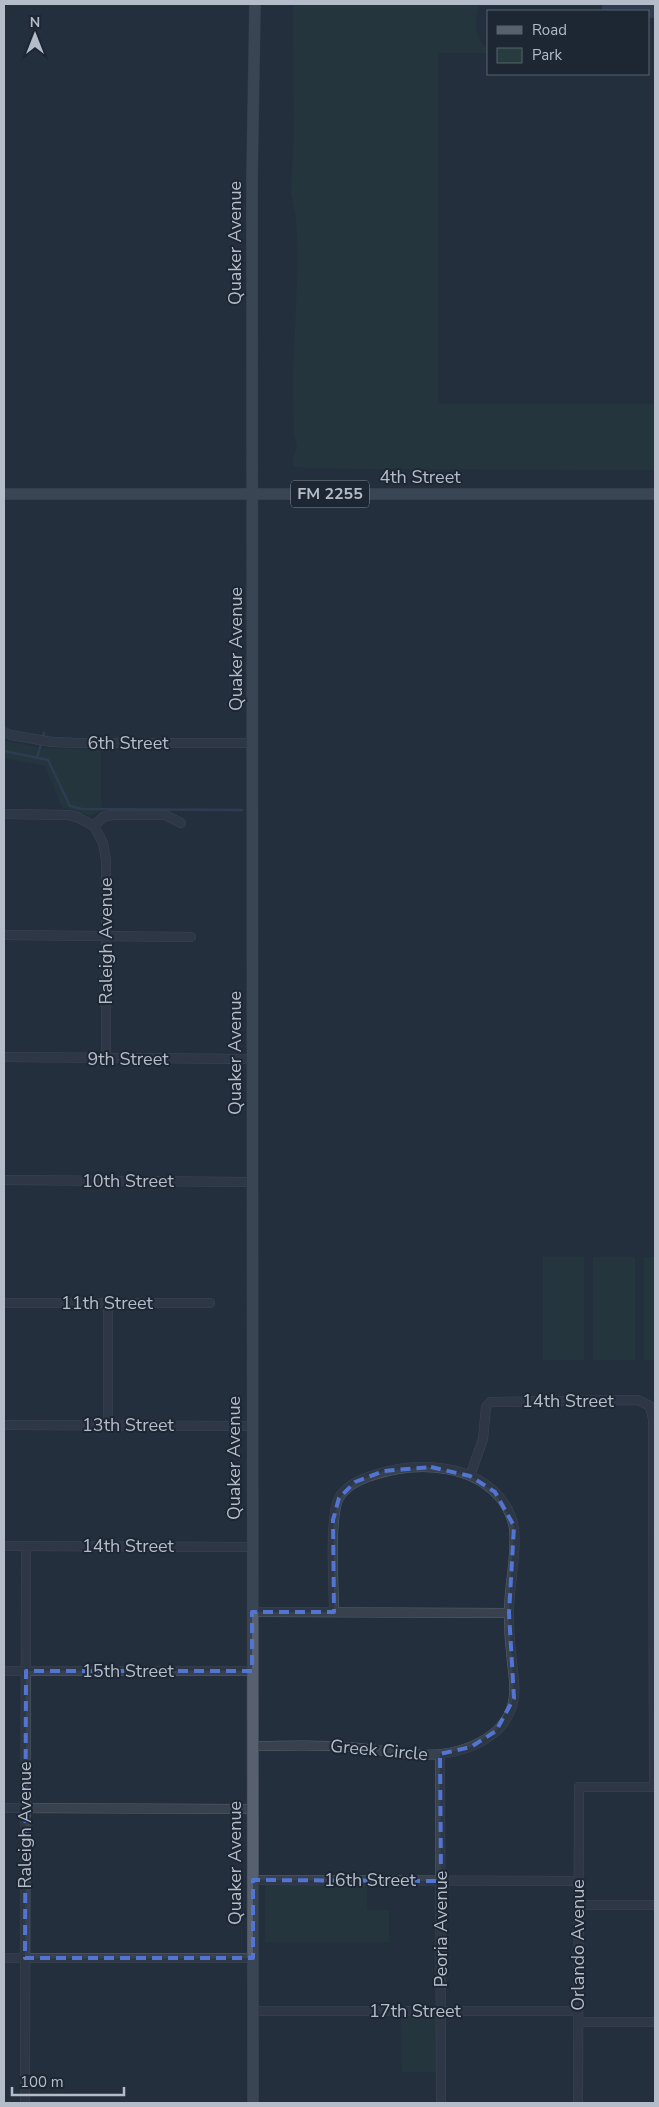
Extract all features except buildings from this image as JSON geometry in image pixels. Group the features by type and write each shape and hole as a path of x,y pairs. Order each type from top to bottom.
{"main road":[{"name":"Quaker Avenue","path":"253,2103 252,179 255,4"},
{"name":"4th Street","path":"4,494 655,494"}],"street":[{"name":"6th Street","path":"4,732 11,735 64,742 253,743"},
{"path":"4,814 68,815 77,817 94,826 103,818 112,815 165,815 181,823"},
{"name":"Raleigh Avenue","path":"94,826 103,843 106,860 106,1059"},
{"path":"4,936 190,937"},
{"name":"9th Street","path":"4,1057 252,1059"},
{"name":"10th Street","path":"4,1180 252,1182"},
{"name":"11th Street","path":"4,1303 210,1303"},
{"path":"108,1303 108,1425"},
{"name":"14th Street","path":"470,1476 483,1439 487,1405 494,1401 638,1400 650,1406 653,1419 654,1787"},
{"name":"13th Street","path":"4,1425 252,1426"},
{"name":"Greek Circle","path":"252,1746 349,1747 412,1756 440,1754 471,1747 486,1739 504,1722 510,1712 515,1684 510,1650 509,1613 514,1526 506,1505 495,1492 470,1476 431,1467 408,1467 367,1477 346,1489 339,1498 334,1520 334,1612"},
{"name":"14th Street","path":"4,1546 252,1547"},
{"name":"Raleigh Avenue","path":"25,2103 26,1546"},
{"path":"252,1612 509,1613"},
{"name":"15th Street","path":"4,1671 252,1671"},
{"name":"Peoria Avenue","path":"440,1754 441,2103"},
{"name":"Orlando Avenue","path":"578,2103 579,1787 654,1787"},
{"path":"4,1808 253,1809"},
{"name":"16th Street","path":"253,1880 578,1881"},
{"path":"578,1905 655,1905"},
{"path":"4,1958 252,1958"},
{"name":"17th Street","path":"252,2011 578,2011"},
{"path":"578,2022 655,2022"}],"highlighted area":[{"path":"431,1467 470,1476 495,1492 514,1526 509,1613 514,1698 496,1731 471,1747 440,1754 441,1881 253,1880 253,1958 25,1958 26,1671 252,1671 252,1612 334,1612 333,1520 339,1498 355,1482 384,1471"}],"green space":[{"path":"293,4 479,4 476,29 483,45 487,49 487,53 438,53 438,404 655,404 655,470 369,469 294,466 293,459 297,446 294,435 293,378 298,259 296,220 291,193 294,134"},
{"path":"4,741 37,747 41,751 44,748 101,750 101,807 104,808 91,816 62,807 45,766 4,758"},
{"path":"543,1257 584,1257 584,1360 543,1360"},
{"path":"593,1257 635,1257 635,1360 593,1360"},
{"path":"644,1257 655,1257 655,1360 644,1360"},
{"path":"268,1884 367,1885 367,1910 389,1910 389,1942 265,1942 265,1887"},
{"path":"401,2015 433,2015 436,2019 437,2070 434,2072 402,2072"}],"water":[{"path":"602,4 655,4 655,18 649,18 649,10 602,10"}],"waterway":[{"path":"37,758 44,733"},
{"path":"4,751 48,760 70,806 82,809 242,810"}]}
